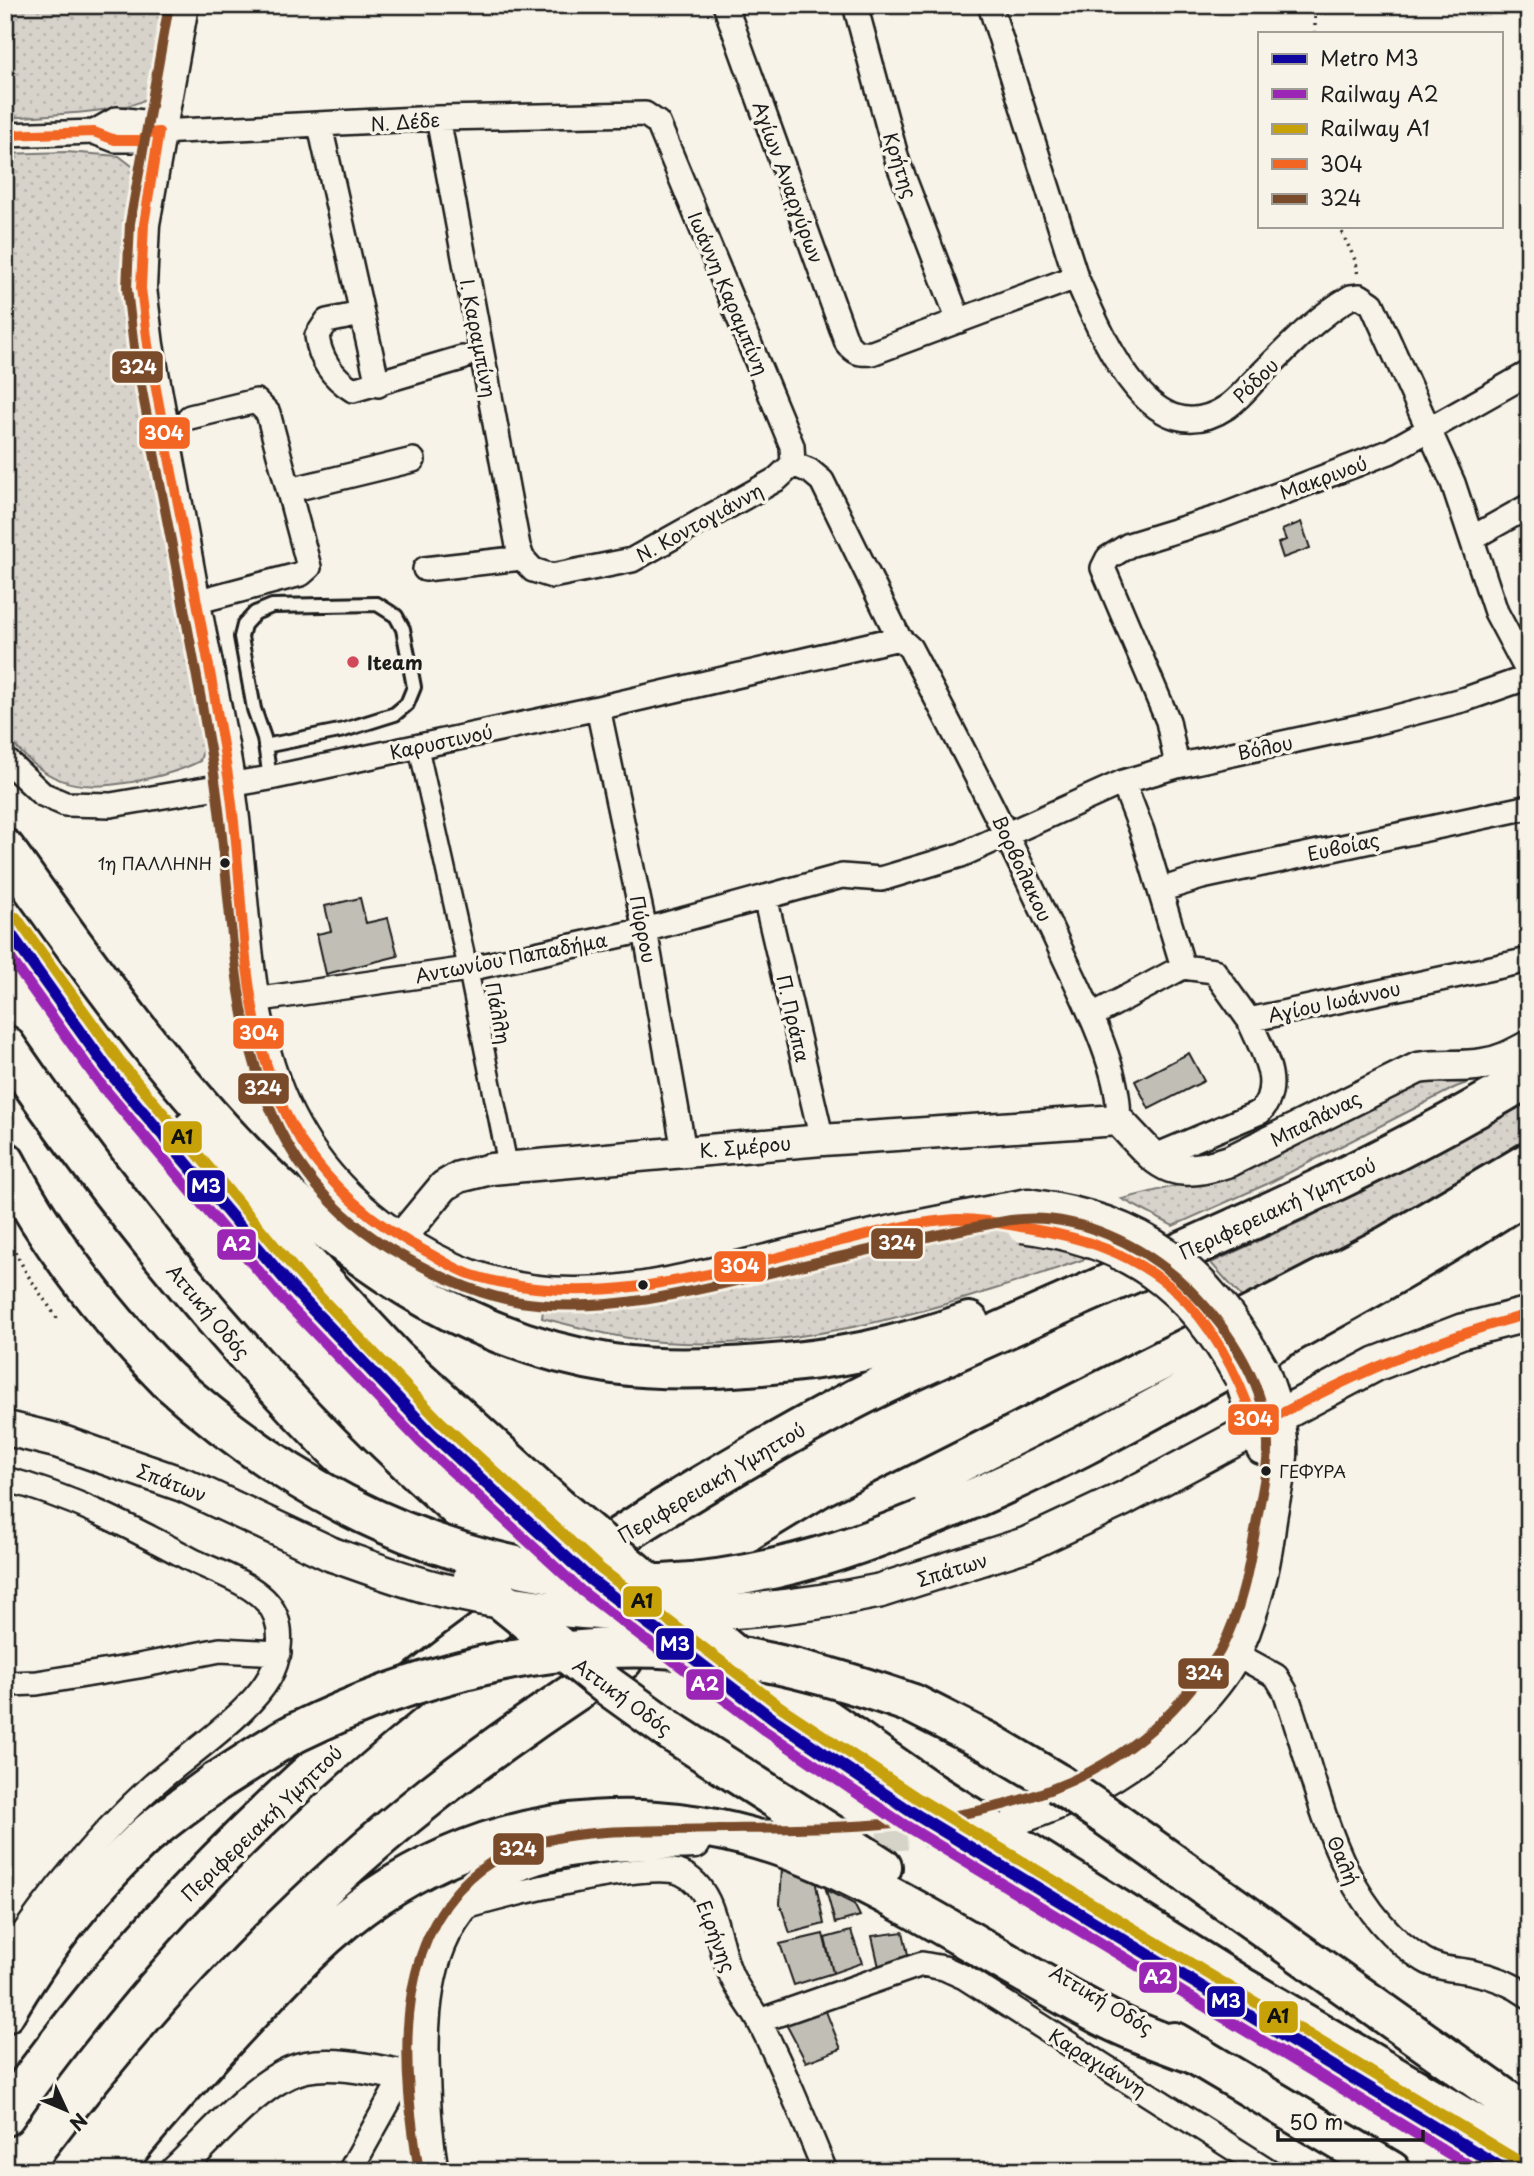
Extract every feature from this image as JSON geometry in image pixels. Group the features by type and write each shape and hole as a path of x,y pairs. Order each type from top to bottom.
{"highway":[{"path":"5,849 132,1021 191,1093 264,1173 314,1220 372,1265 428,1301 491,1330 612,1364 680,1369 732,1368 835,1359 914,1341 1091,1278 1191,1231 1372,1164"},
{"path":"5,879 40,932 117,1035 277,1232 395,1358 558,1507 732,1653 934,1794 1242,1987 1529,2156"},
{"name":"Αττική Οδός","path":"5,1045 139,1228 256,1366 380,1493 473,1577 593,1675 672,1732 808,1822 1391,2171"},
{"name":"Περιφερειακή Υμηττού","path":"5,2116 52,2049 115,1970 222,1857 328,1756 455,1649 543,1585 628,1530 747,1459 883,1385 1198,1247 1372,1164 1529,1076"},
{"path":"5,1161 34,1213 80,1280 131,1342 169,1380 245,1444 343,1505 425,1541 520,1567 620,1583 660,1584 728,1578 802,1563 861,1545 996,1489 1099,1439 1388,1278 1529,1191"},
{"path":"70,2171 177,2038 289,1921 431,1796 549,1709 708,1603 840,1523 1388,1245 1529,1162"},
{"path":"5,2013 29,1972 80,1903 141,1840 216,1782 295,1733 363,1702 433,1677 506,1661 592,1650 676,1649 766,1662 851,1682 913,1704 990,1743 1102,1813 1529,2116"},
{"path":"111,2171 267,1994 348,1917 409,1877 447,1857 526,1830 577,1821 677,1821 771,1842 875,1889 1105,2017 1197,2055"}],"main road":[{"name":"Σπάτων","path":"5,1450 52,1462 440,1590 490,1600 587,1612 728,1614 782,1609 879,1591 1027,1544 1123,1499 1376,1364 1462,1332 1529,1314"},
{"name":"Σπάτων","path":"5,1428 58,1441 184,1485 331,1554"}],"street":[{"path":"183,5 154,132 144,224 141,288 148,345 230,786 254,1000 267,1064 293,1129 344,1194 371,1220 431,1259 461,1274 501,1286 577,1293 626,1290 678,1281 876,1233 952,1219 1072,1210 1108,1222 1165,1252 1196,1275 1214,1294 1252,1373 1267,1421 1271,1518 1256,1597 1236,1654 1209,1692 1170,1735 1141,1758 1064,1803 1017,1819"},
{"name":"Αγίων Αναργύρων","path":"725,5 847,343 859,354 872,353 959,321"},
{"name":"Κρήτης","path":"855,5 898,163 959,321"},
{"name":"Ρόδου","path":"990,5 1076,277 1091,310 1136,389 1150,402 1174,418 1193,420 1228,406 1314,321 1351,297 1360,296"},
{"name":"Ν. Δέδε","path":"5,135 94,132 115,140 132,141 142,140 154,132 320,126 438,118 645,114 658,123"},
{"name":"Ι. Καραμπίνη","path":"438,118 522,558"},
{"name":"Ιωάννη Καραμπίνη","path":"658,123 792,446 793,464"},
{"path":"320,126 378,385"},
{"path":"959,321 1076,277"},
{"path":"1360,296 1373,304 1431,430 1472,538 1496,612 1529,676"},
{"path":"361,314 327,321 317,336 320,357 343,384 353,390 378,385 462,358"},
{"name":"Μακρινού","path":"1177,766 1168,721 1103,568 1108,558 1129,545 1162,537 1280,492 1322,480 1389,452 1529,373"},
{"path":"190,417 256,401 263,405 268,413 290,490 309,567 300,575 195,602"},
{"path":"290,490 413,460"},
{"name":"Ν. Koντογιάννη","path":"522,558 536,573 552,576 632,560 777,479 793,464"},
{"name":"Βορβολακου","path":"793,464 810,471 822,481 893,638 910,648 1008,834 1091,1016 1120,1102 1118,1120"},
{"path":"1472,538 1529,506"},
{"path":"425,569 522,558"},
{"name":"Καρυστινού","path":"5,759 42,794 65,804 111,805 230,786 598,708 893,638"},
{"name":"Βόλου","path":"765,897 842,876 881,879 961,855 1123,782 1177,766 1366,725 1466,699 1529,676"},
{"name":"Πύρρου","path":"598,708 645,930 684,1151"},
{"name":"Πάλλη","path":"418,746 468,969 508,1167"},
{"path":"1091,1016 1183,967 1123,782"},
{"name":"Ευβοίας","path":"1160,890 1227,871 1529,807"},
{"name":"Αντωνίου Παπαδήμα","path":"254,1000 468,969 645,930 765,897"},
{"name":"Π. Πράπα","path":"765,897 822,1140"},
{"name":"Αγίου Ιωάννου","path":"1183,967 1214,971 1249,1020 1529,960"},
{"path":"1153,1157 1260,1112 1268,1102 1271,1073 1249,1020"},
{"name":"Μπαλάνας","path":"1118,1120 1160,1164 1178,1170 1203,1170 1230,1161 1418,1068 1441,1064 1482,1065 1503,1059 1529,1046"},
{"name":"Κ. Σμέρου","path":"400,1239 444,1186 459,1177 508,1167 822,1140 1118,1120"},
{"path":"5,1479 62,1497 125,1525 259,1594 276,1616 279,1653 269,1678 250,1702 150,1788 93,1844 33,1918 5,1960"},
{"path":"5,1685 37,1683 220,1650 279,1653"},
{"name":"Θαλή","path":"1236,1654 1276,1676 1285,1691 1325,1814 1354,1886 1380,1924 1424,1960 1445,1969 1508,1982 1529,1996"},
{"path":"433,2171 414,2078 429,1976 439,1947 460,1909 493,1878 537,1858 590,1849 695,1843"},
{"name":"Ειρήνης","path":"460,1909 549,1885 653,1871 679,1872 699,1888 718,1929 728,1970 759,2021 825,2171"},
{"name":"Καραγιάννη","path":"759,2021 922,1964 944,1968 964,1977 1269,2171"},
{"path":"176,2171 264,2089 296,2070 324,2066 414,2078"},
{"path":"349,2171 414,2078"}],"lane":[{"path":"265,746 344,730 395,714 407,704 414,687 403,629 396,616 377,604 272,606 255,612 244,625 241,637 270,778"}],"path":[{"path":"1315,5 1315,32"},
{"path":"1340,228 1356,262 1360,296"},
{"path":"5,1233 27,1275 59,1321"}],"shaded area":[{"path":"5,5 174,5 164,55 151,92 145,99 120,107 5,118"},
{"path":"66,152 119,156 136,169 123,264 124,297 206,740 200,761 158,776 111,785 92,786 61,780 33,764 5,734 5,154"},
{"path":"1494,1073 1456,1087 1267,1184 1173,1226 1122,1199 1219,1175 1412,1081"},
{"path":"1529,1095 1529,1145 1246,1302 1211,1263 1308,1218"},
{"path":"989,1227 1033,1233 1105,1252 998,1288 887,1320 775,1339 718,1343 646,1341 542,1318 545,1294 941,1228"}],"building":[{"path":"1301,522 1310,548 1283,558 1278,543 1286,540 1282,530"},
{"path":"360,898 366,923 388,918 398,956 326,974 317,934 331,931 325,906"},
{"path":"1189,1053 1204,1081 1149,1109 1135,1081"},
{"path":"782,1867 815,1880 824,1924 790,1933 780,1904"},
{"path":"826,1890 854,1904 860,1916 835,1923"},
{"path":"851,1931 862,1963 833,1973 825,1938"},
{"path":"903,1932 909,1959 879,1967 872,1936"},
{"path":"823,1934 833,1973 794,1985 780,1944"},
{"path":"825,2009 841,2049 806,2062 786,2024"}],"tunnel":[{"path":"832,1841 971,1829 995,1824"}],"metro line":[{"name":"Μ3","path":"5,926 111,1074 292,1288 430,1432 591,1580 773,1719 910,1811 1507,2171"}],"rail line":[{"name":"A1","path":"16,918 122,1065 302,1279 440,1422 600,1569 781,1708 918,1799 1514,2159"},
{"name":"A2","path":"5,950 100,1083 282,1298 421,1442 583,1591 765,1730 902,1823 1479,2171"}],"transit line":[{"name":"324","path":"169,5 130,223 127,289 134,348 213,767 236,973 248,1039 267,1102 297,1159 340,1211 401,1255 467,1287 501,1298 537,1304 599,1305 661,1297 1011,1220 1036,1219 1084,1226 1131,1246 1152,1259 1205,1306 1233,1342 1244,1362 1262,1404 1267,1427 1266,1468 1250,1557 1239,1604 1221,1649 1184,1697 1133,1744 1076,1779 1014,1802 948,1816 881,1824 812,1828 623,1831 568,1836 516,1850 492,1862 470,1878 444,1908 426,1941 415,1977 407,2055 413,2134 419,2171"},
{"name":"304","path":"5,135 94,132 115,140 142,140 148,133 159,132"},
{"name":"304","path":"159,132 144,224 141,288 148,345 229,782 252,1005 276,1091 295,1131 321,1169 353,1202 409,1242 466,1273 518,1286 565,1290 611,1289 705,1275 898,1227 942,1220 984,1221 1076,1238 1114,1252 1147,1270 1176,1292 1201,1318 1222,1350 1256,1427 1389,1362 1458,1335 1529,1314"}],"place":[{"name":"Iteam","path":"353,662"},
{"name":"1η ΠΑΛΛΗΝΗ","path":"225,863"},
{"name":"ΓΕΦΥΡΑ","path":"1266,1471"}]}
